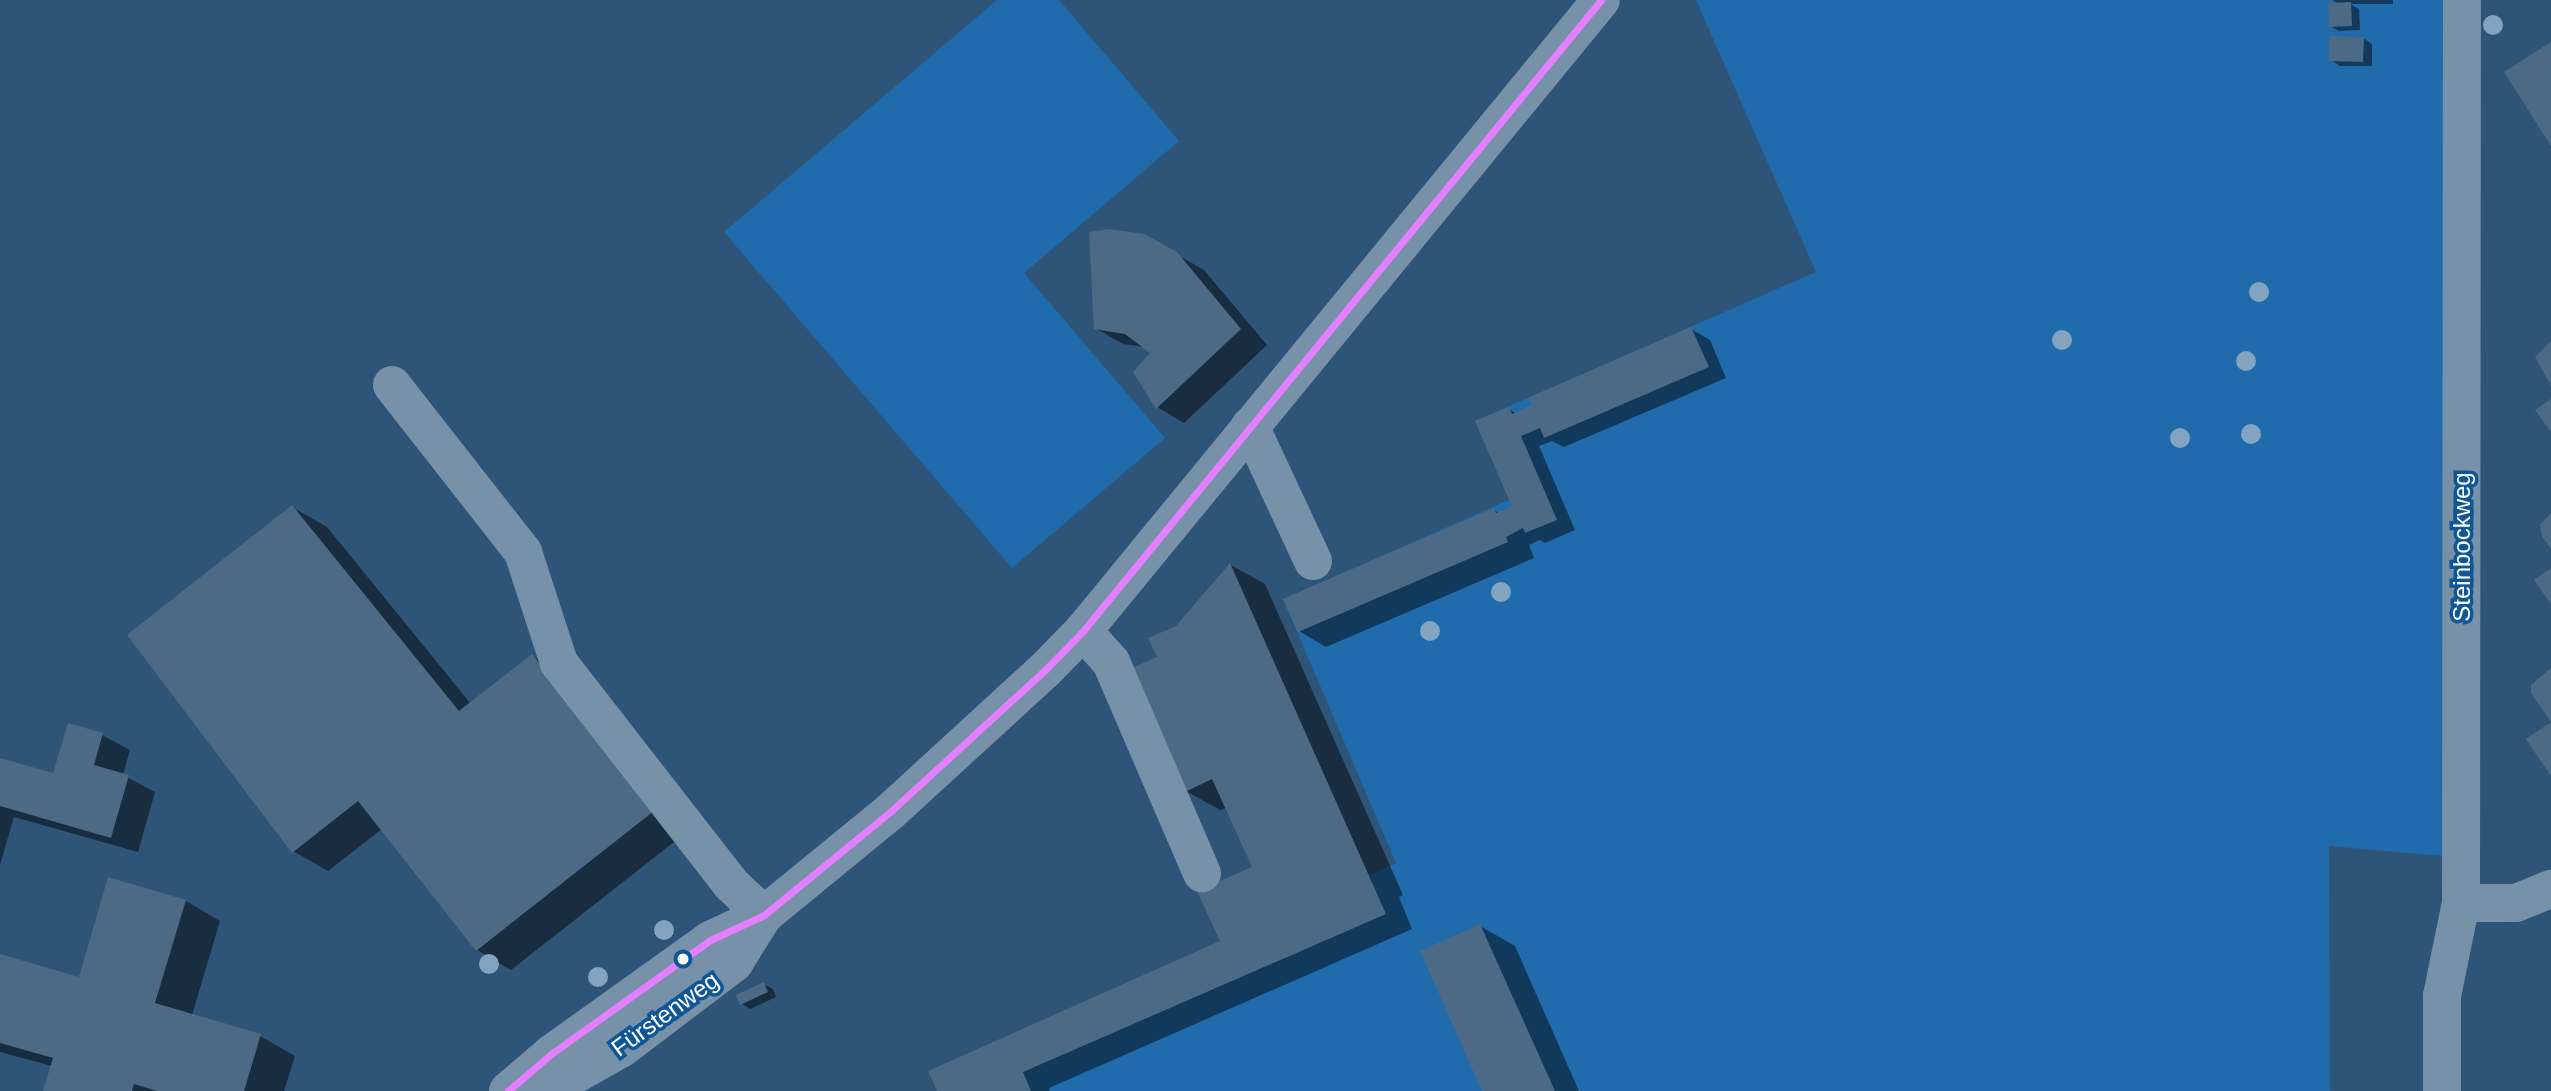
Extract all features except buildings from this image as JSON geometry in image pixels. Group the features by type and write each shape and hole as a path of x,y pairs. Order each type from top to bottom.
{"street":[{"name":"Fürstenweg","path":"508,1091 551,1054 710,940 764,915 891,811 1083,631 1601,0"},
{"name":"Steinbockweg","path":"2442,1091 2442,996 2461,903 2462,0"},
{"path":"393,385 523,552 559,663 732,885 764,915"},
{"path":"1251,426 1313,561"},
{"path":"1083,631 1111,662 1202,873"},
{"path":"2461,903 2516,903 2551,889"},
{"name":"Fürstenweg","path":"546,1091 622,1048 734,963 764,915"}],"shaded area":[{"path":"997,0 1059,0 1179,141 1024,273 1165,438 1012,568 724,232"},
{"path":"1696,0 2446,0 2443,856 2329,846 2330,1091 937,1091 1220,941 1396,863 1283,599 1509,500 1475,421 1816,272"}],"transit line":[{"path":"508,1091 551,1054 710,940 764,915 891,811 1045,670 1083,631 1601,0"}]}
